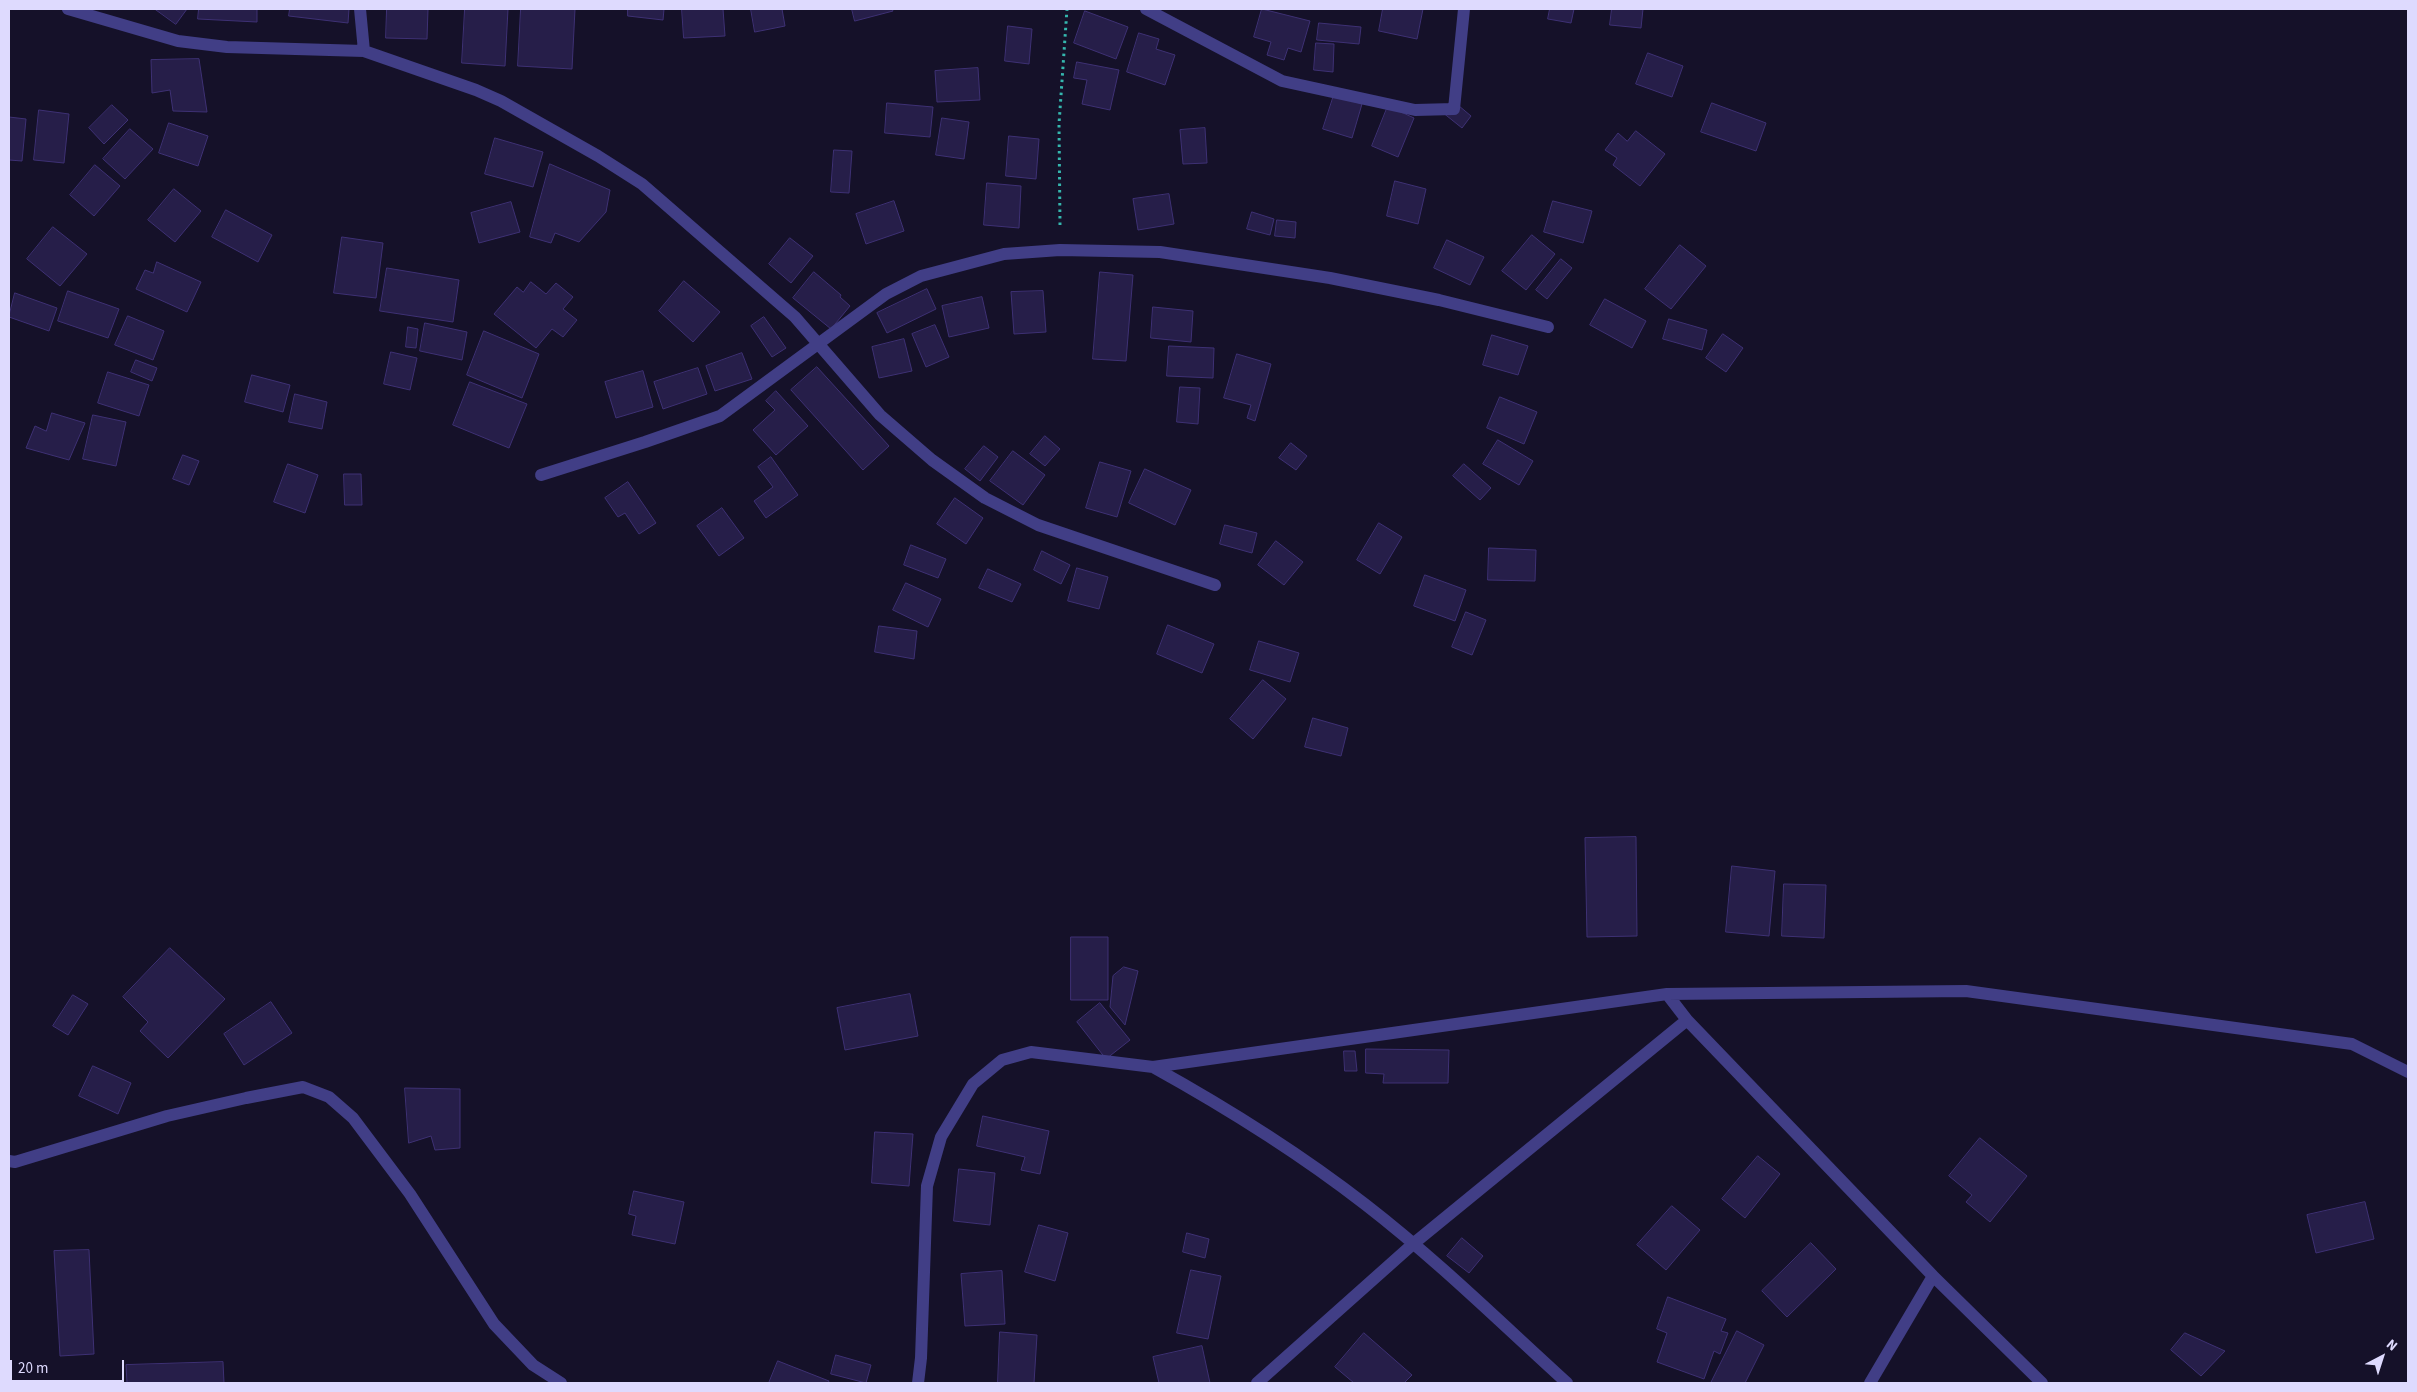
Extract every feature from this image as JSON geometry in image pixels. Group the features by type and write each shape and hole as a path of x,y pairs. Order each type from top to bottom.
{"street":[{"path":"68,9 178,41 227,47 364,51 476,90 501,102 598,156 649,190 758,283 819,342 880,414 932,460 985,498 1038,525 1215,585"},
{"path":"360,9 364,51"},
{"path":"1146,9 1282,81 1415,110 1454,109 1464,9"},
{"path":"541,475 720,416 886,294 921,276 1004,254 1060,250 1160,252 1330,278 1439,300 1548,327"},
{"path":"918,1383 922,1358 926,1186 941,1137 973,1084 1002,1060 1031,1052 1153,1067 1667,994 1966,990 2352,1044 2408,1072"},
{"path":"1667,994 1687,1020 1933,1276 2042,1383"},
{"path":"1258,1383 1413,1244 1687,1020"},
{"path":"1153,1067 1218,1102 1289,1149 1366,1205 1413,1244 1567,1383"},
{"path":"9,1161 15,1162 167,1116 246,1098 303,1087 329,1097 353,1118 410,1194 494,1324 533,1365 560,1383"},
{"path":"1870,1383 1933,1276"}],"path":[{"path":"1060,250 1059,124 1067,9"}],"building":[{"path":"155,9 187,9 176,24"},
{"path":"199,9 257,9 257,22 198,19"},
{"path":"290,9 349,9 348,23 289,16"},
{"path":"387,9 428,9 427,39 386,38"},
{"path":"465,9 508,9 505,66 462,63"},
{"path":"521,9 575,9 572,69 518,66"},
{"path":"628,9 664,9 663,20 628,16"},
{"path":"682,9 723,9 725,36 684,38"},
{"path":"751,9 782,9 785,26 755,32"},
{"path":"852,9 892,9 893,11 855,21"},
{"path":"1262,9 1310,21 1301,52 1288,48 1284,60 1267,55 1271,42 1254,37"},
{"path":"1383,9 1423,9 1417,39 1379,31"},
{"path":"1550,9 1574,9 1571,23 1548,19"},
{"path":"1612,9 1643,9 1641,28 1610,25"},
{"path":"1085,11 1128,27 1116,59 1074,43"},
{"path":"1319,23 1361,27 1359,44 1317,40"},
{"path":"1008,26 1032,29 1029,64 1005,61"},
{"path":"1139,33 1159,39 1156,49 1175,55 1165,85 1127,72"},
{"path":"1316,43 1334,44 1333,72 1314,70"},
{"path":"1648,53 1683,66 1672,97 1636,84"},
{"path":"199,59 207,112 173,111 170,90 152,93 151,60"},
{"path":"1077,62 1119,70 1110,110 1082,104 1087,80 1074,78"},
{"path":"978,68 980,100 937,102 935,71"},
{"path":"1334,95 1362,104 1352,138 1323,129"},
{"path":"1452,100 1471,116 1462,128 1442,112"},
{"path":"887,103 933,107 930,137 885,133"},
{"path":"1712,103 1766,123 1756,151 1701,132"},
{"path":"112,105 128,120 104,144 89,128"},
{"path":"1388,106 1414,118 1398,157 1372,146"},
{"path":"39,110 69,114 64,163 34,160"},
{"path":"9,117 26,119 22,161 9,160"},
{"path":"942,118 969,122 964,159 936,155"},
{"path":"169,123 208,136 198,166 159,153"},
{"path":"1205,128 1207,163 1183,164 1180,130"},
{"path":"130,129 153,149 125,179 103,159"},
{"path":"1636,131 1665,154 1640,186 1613,165 1617,158 1605,150 1618,133 1627,141"},
{"path":"1009,136 1039,139 1036,179 1006,176"},
{"path":"495,138 543,152 533,187 485,174"},
{"path":"834,150 852,151 849,193 831,192"},
{"path":"550,164 610,190 606,212 579,242 555,233 551,243 530,237"},
{"path":"95,165 120,186 94,216 70,195"},
{"path":"1395,181 1426,189 1418,224 1387,216"},
{"path":"987,183 1021,186 1019,228 984,225"},
{"path":"174,189 201,211 175,242 148,220"},
{"path":"1169,194 1174,224 1138,230 1133,199"},
{"path":"894,201 904,231 866,244 856,214"},
{"path":"1553,201 1592,211 1583,243 1544,232"},
{"path":"511,202 520,232 479,243 471,213"},
{"path":"226,210 272,235 258,262 212,237"},
{"path":"1252,212 1274,219 1270,235 1247,229"},
{"path":"1277,220 1296,222 1295,238 1275,236"},
{"path":"53,227 87,254 60,286 27,259"},
{"path":"1532,235 1555,254 1526,290 1502,271"},
{"path":"342,237 383,243 376,298 334,293"},
{"path":"790,238 813,256 791,283 769,264"},
{"path":"1447,240 1484,257 1470,285 1434,268"},
{"path":"1680,245 1706,266 1671,309 1645,289"},
{"path":"1561,259 1572,268 1547,299 1536,290"},
{"path":"157,262 201,282 187,312 136,289 145,270 153,273"},
{"path":"387,268 459,280 453,322 380,311"},
{"path":"814,272 841,295 840,297 850,306 831,329 793,298"},
{"path":"1100,272 1133,275 1126,361 1093,359"},
{"path":"684,281 720,312 693,342 659,311"},
{"path":"531,282 546,294 556,283 573,297 563,309 577,320 563,337 552,329 536,348 494,314 517,287 523,292"},
{"path":"927,289 936,309 887,333 877,313"},
{"path":"68,291 119,309 108,338 58,321"},
{"path":"1043,291 1046,332 1014,334 1011,292"},
{"path":"15,293 57,308 49,331 9,317"},
{"path":"982,297 989,328 949,337 942,306"},
{"path":"1605,299 1646,321 1632,348 1590,325"},
{"path":"1153,307 1193,311 1191,342 1151,338"},
{"path":"128,316 164,331 153,360 115,345"},
{"path":"764,317 786,348 772,357 751,326"},
{"path":"1669,319 1707,330 1702,350 1663,339"},
{"path":"425,323 467,332 462,360 420,351"},
{"path":"935,325 949,357 926,367 912,334"},
{"path":"408,327 418,329 416,348 406,347"},
{"path":"484,331 539,354 522,398 467,375"},
{"path":"1723,334 1743,348 1726,372 1706,358"},
{"path":"1492,335 1528,346 1518,375 1483,365"},
{"path":"904,339 912,371 879,378 872,347"},
{"path":"1169,346 1214,348 1213,378 1167,376"},
{"path":"391,352 417,358 410,390 384,384"},
{"path":"742,353 752,379 715,391 706,366"},
{"path":"1237,354 1271,364 1255,421 1247,418 1251,405 1224,398"},
{"path":"136,360 157,368 152,381 131,372"},
{"path":"817,367 889,446 863,470 791,390"},
{"path":"698,368 707,394 663,409 654,382"},
{"path":"643,371 653,407 616,418 605,382"},
{"path":"108,372 149,385 139,416 98,403"},
{"path":"252,375 290,385 283,412 245,402"},
{"path":"470,382 527,404 509,448 453,425"},
{"path":"1180,387 1200,388 1198,424 1177,422"},
{"path":"776,391 808,426 776,455 753,430 775,410 766,401"},
{"path":"295,394 327,402 322,429 289,422"},
{"path":"1500,397 1537,412 1524,444 1487,428"},
{"path":"52,413 85,423 69,460 26,448 35,426 46,431"},
{"path":"93,415 126,422 116,466 83,459"},
{"path":"1045,436 1060,449 1045,466 1030,454"},
{"path":"1498,440 1533,461 1519,485 1483,464"},
{"path":"1291,443 1307,456 1296,470 1279,458"},
{"path":"984,446 998,457 980,481 965,469"},
{"path":"1013,451 1045,475 1023,505 990,481"},
{"path":"183,455 199,461 189,485 173,479"},
{"path":"771,457 798,495 766,518 754,501 773,487 758,467"},
{"path":"1100,462 1131,471 1117,517 1086,508"},
{"path":"288,464 318,475 305,513 274,502"},
{"path":"1464,464 1491,488 1480,500 1453,476"},
{"path":"1145,469 1191,490 1175,525 1129,503"},
{"path":"344,474 361,474 362,505 345,505"},
{"path":"628,482 656,523 639,534 625,513 618,517 605,498"},
{"path":"955,498 983,518 966,544 937,524"},
{"path":"722,508 744,538 719,556 697,526"},
{"path":"1379,523 1402,537 1380,574 1357,560"},
{"path":"1225,525 1257,533 1252,553 1220,544"},
{"path":"1276,541 1303,562 1284,585 1258,565"},
{"path":"911,545 946,559 938,578 904,565"},
{"path":"1489,548 1536,550 1535,581 1488,580"},
{"path":"1042,551 1070,565 1061,584 1034,570"},
{"path":"1077,568 1108,577 1099,609 1068,601"},
{"path":"988,569 1021,584 1012,602 979,588"},
{"path":"1425,575 1466,590 1455,621 1414,606"},
{"path":"906,583 941,599 928,627 893,610"},
{"path":"1466,612 1486,620 1472,655 1452,647"},
{"path":"1168,625 1214,644 1202,673 1157,654"},
{"path":"879,626 917,631 914,659 875,652"},
{"path":"1259,641 1299,653 1290,682 1250,670"},
{"path":"1263,680 1286,699 1253,739 1230,719"},
{"path":"1313,718 1348,728 1341,756 1305,747"},
{"path":"1636,837 1637,936 1587,937 1585,838"},
{"path":"1732,866 1775,871 1769,936 1726,932"},
{"path":"1784,884 1826,885 1824,938 1782,936"},
{"path":"1071,937 1108,937 1108,1000 1071,1000"},
{"path":"170,948 225,999 168,1058 140,1031 148,1022 123,997"},
{"path":"1124,967 1138,971 1125,1025 1110,1007 1113,976"},
{"path":"910,994 918,1036 845,1050 837,1008"},
{"path":"73,995 88,1004 68,1035 53,1026"},
{"path":"271,1002 292,1033 244,1065 224,1034"},
{"path":"1100,1003 1130,1040 1106,1059 1077,1022"},
{"path":"1366,1049 1449,1050 1448,1083 1383,1083 1384,1074 1366,1073"},
{"path":"1344,1051 1355,1051 1357,1071 1345,1071"},
{"path":"93,1066 131,1083 118,1114 79,1096"},
{"path":"405,1088 460,1089 460,1148 435,1150 431,1136 409,1143"},
{"path":"983,1116 1049,1131 1040,1174 1021,1170 1025,1157 977,1146"},
{"path":"875,1132 913,1134 909,1186 872,1183"},
{"path":"1980,1138 2027,1176 1990,1222 1966,1202 1972,1195 1949,1176"},
{"path":"1758,1156 1780,1174 1745,1218 1722,1199"},
{"path":"959,1169 995,1173 990,1225 954,1221"},
{"path":"634,1191 684,1202 675,1244 632,1235 636,1216 629,1214"},
{"path":"2365,1202 2374,1239 2316,1253 2307,1215"},
{"path":"1672,1206 1700,1230 1666,1270 1637,1245"},
{"path":"1039,1225 1068,1233 1055,1281 1025,1272"},
{"path":"1187,1233 1209,1239 1205,1258 1183,1252"},
{"path":"1462,1238 1483,1256 1469,1273 1447,1256"},
{"path":"1811,1243 1836,1269 1787,1317 1762,1291"},
{"path":"89,1250 94,1354 60,1356 54,1251"},
{"path":"1191,1270 1221,1276 1208,1339 1177,1333"},
{"path":"1002,1271 1005,1324 965,1326 961,1274"},
{"path":"1668,1297 1726,1319 1721,1331 1728,1333 1720,1354 1714,1351 1704,1379 1657,1362 1667,1333 1657,1329"},
{"path":"1737,1331 1764,1345 1745,1383 1711,1383"},
{"path":"1000,1332 1037,1335 1034,1383 998,1383"},
{"path":"1364,1333 1412,1375 1404,1383 1354,1383 1335,1367"},
{"path":"2185,1333 2225,1351 2201,1376 2171,1350"},
{"path":"1202,1346 1210,1383 1159,1383 1153,1357"},
{"path":"836,1355 871,1365 866,1383 831,1374"},
{"path":"778,1361 829,1381 828,1383 769,1383"},
{"path":"223,1362 224,1383 127,1383 126,1365"}]}
